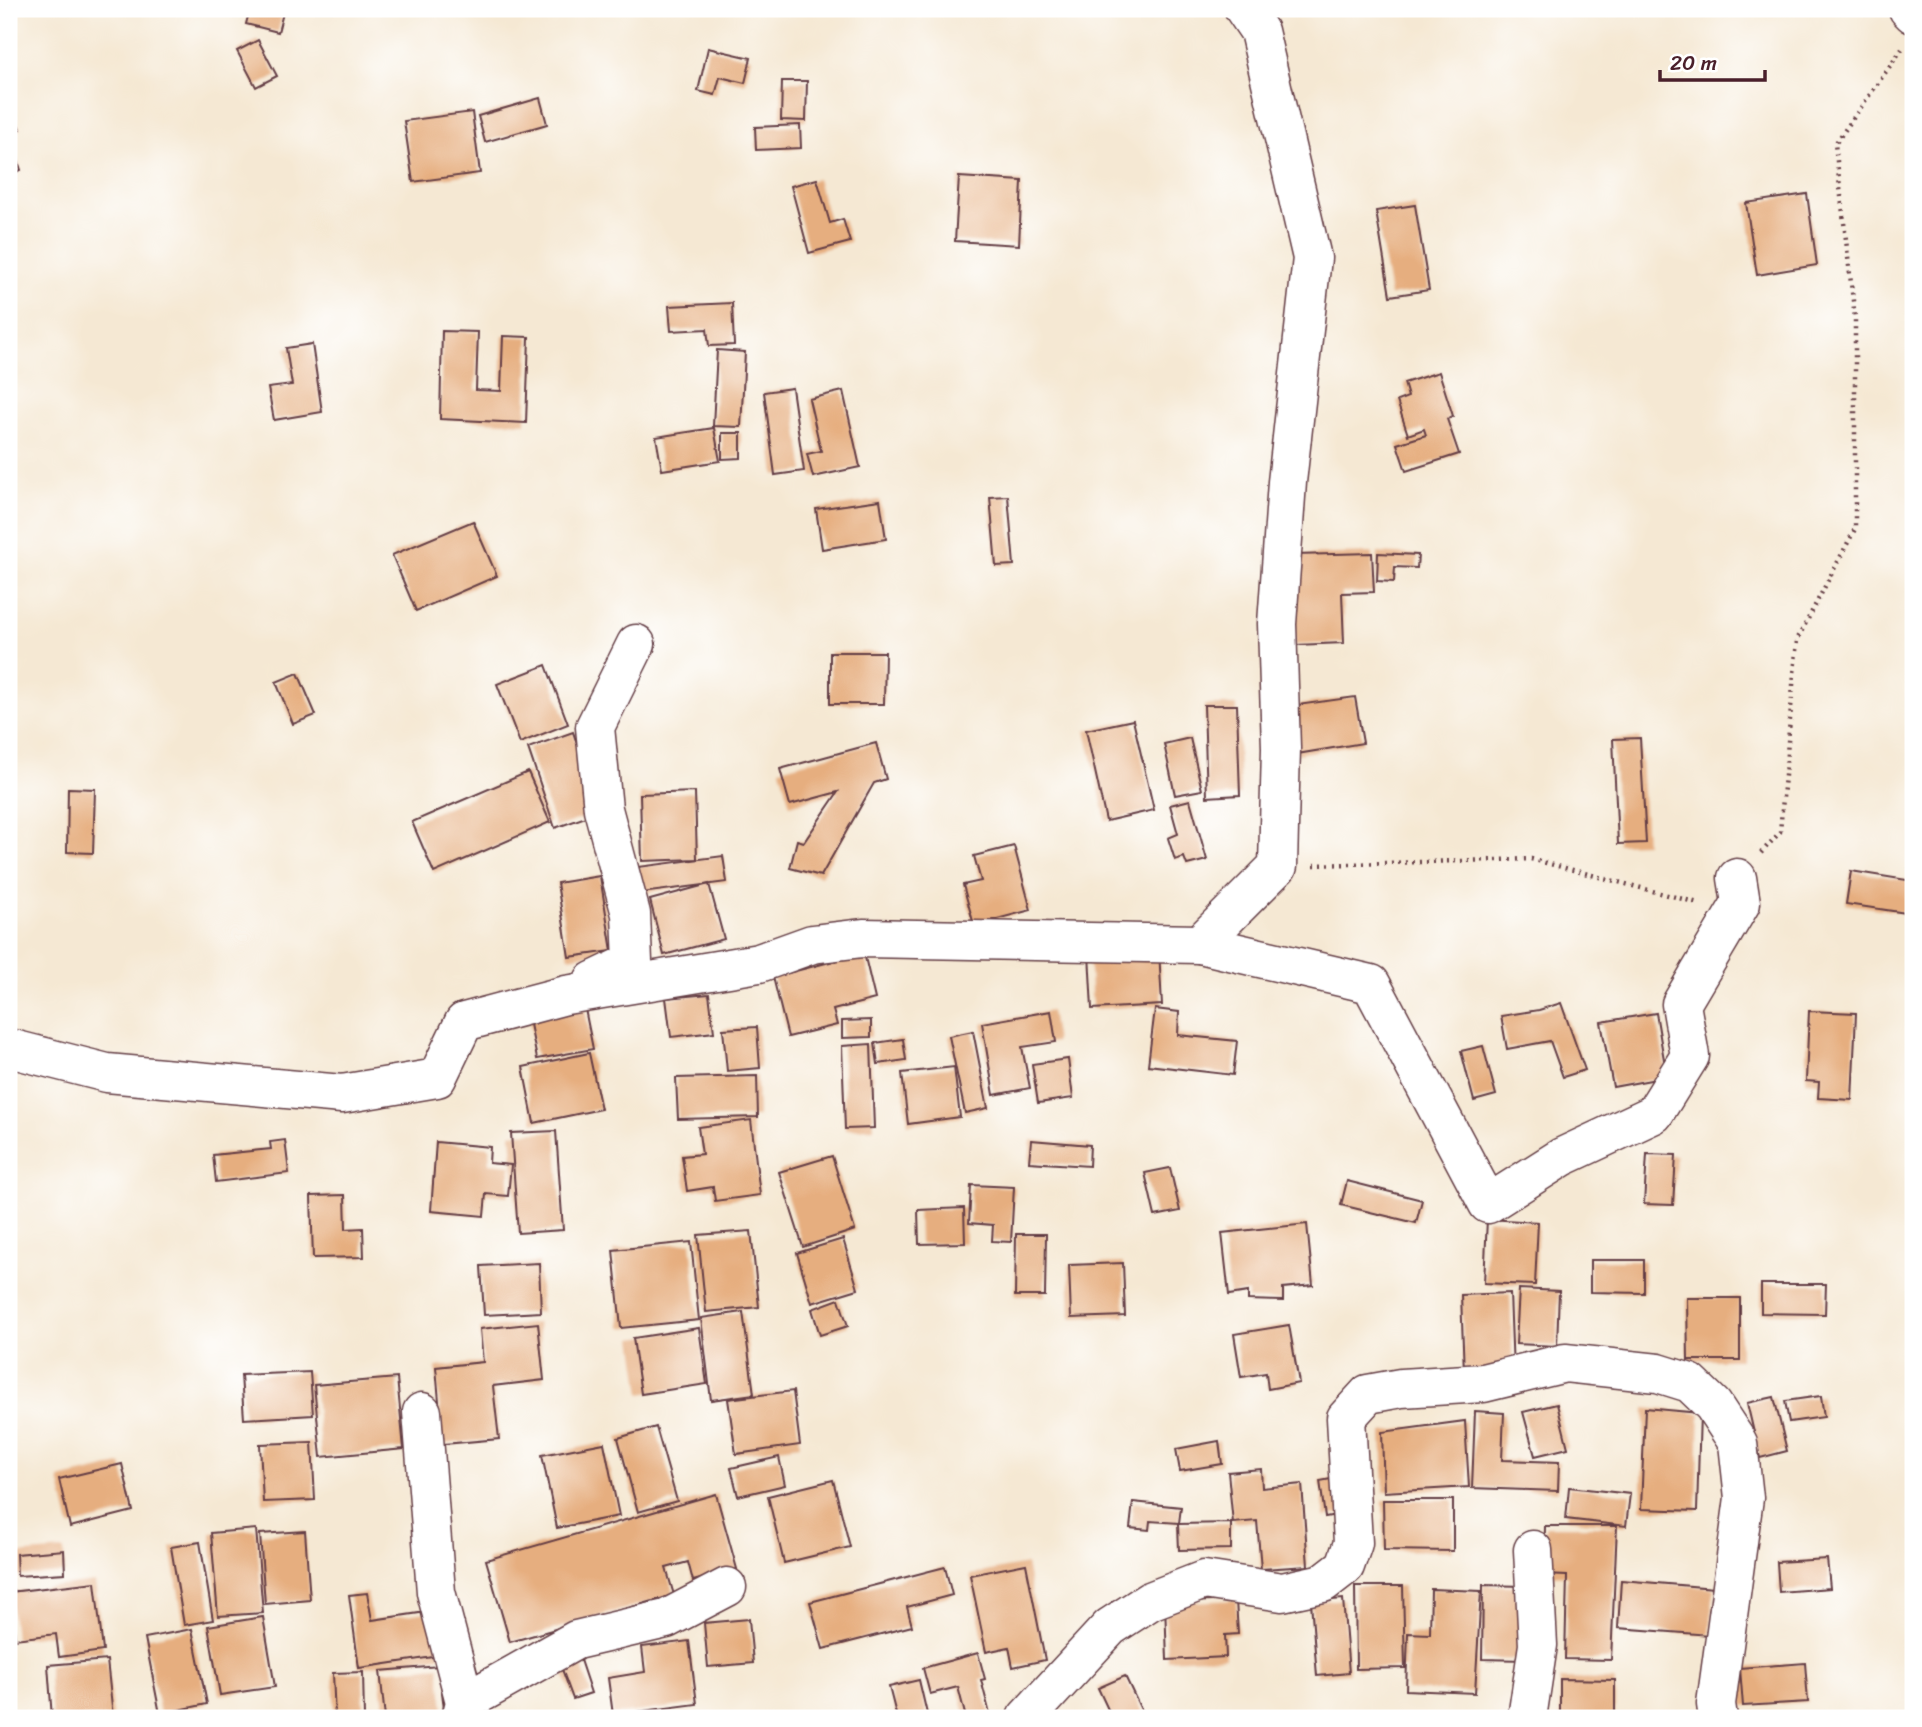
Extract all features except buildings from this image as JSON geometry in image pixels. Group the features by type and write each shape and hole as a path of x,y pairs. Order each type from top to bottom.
{"street":[{"path":"1200,944 1278,866 1281,748 1277,624 1287,482 1312,258 1259,31 1244,9"},
{"path":"566,995 633,962 631,914 603,809 595,727 636,644"},
{"path":"9,1048 107,1073 342,1094 437,1078 464,1022 566,995 759,963 812,944 863,938 1200,944 1371,984 1488,1204 1562,1157 1654,1114 1690,1056 1681,1004 1741,903 1737,878"},
{"path":"1026,1718 1110,1627 1150,1601 1204,1580 1282,1592 1322,1583 1345,1566 1353,1543 1346,1418 1368,1394 1401,1388 1483,1383 1566,1363 1657,1373 1690,1383 1713,1405 1738,1443 1744,1498 1716,1704 1718,1718"},
{"path":"422,1412 436,1592 463,1710 576,1640 666,1619 727,1587"},
{"path":"1527,1718 1538,1645 1533,1550"}],"path":[{"path":"1278,866 1531,859 1710,906 1780,832 1797,640 1855,529 1855,317 1835,144 1909,22"}]}
